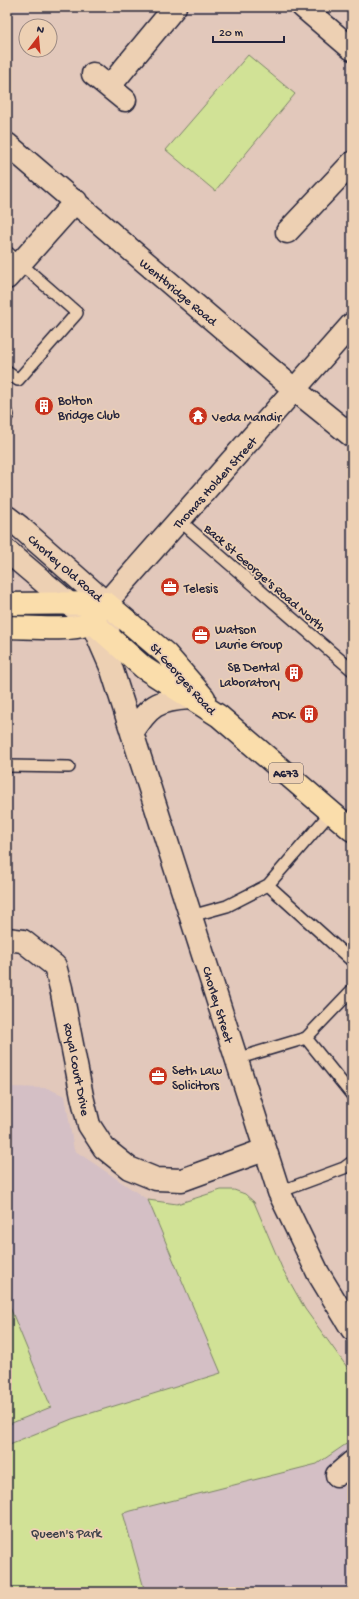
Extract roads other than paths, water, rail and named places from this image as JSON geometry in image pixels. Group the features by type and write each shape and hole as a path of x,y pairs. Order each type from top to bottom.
{"main road":[{"path":"7,604 106,603"},
{"path":"7,627 69,628 83,626 91,621 106,603"},
{"name":"St Georges Road","path":"106,603 166,654 219,716"},
{"name":"St Georges Road","path":"91,621 144,668 219,716 352,830"}],"street":[{"path":"125,100 101,80 175,7"},
{"path":"303,7 352,49"},
{"name":"Wentbridge Road","path":"7,144 76,201 295,390 352,436"},
{"path":"286,232 298,210 352,163"},
{"path":"11,264 76,201"},
{"name":"Thomas Holden Street","path":"106,603 352,324"},
{"name":"Chorley Old Road","path":"7,517 106,603"},
{"name":"Chorley Old Road","path":"7,551 68,604 91,621"},
{"name":"Chorley Street","path":"106,603 110,667"},
{"name":"Chorley Street","path":"91,621 110,667 132,733 264,1150 279,1192 318,1273 352,1329"},
{"path":"132,733 142,718 155,705 170,699 190,698"},
{"name":"Royal Court Drive","path":"7,939 23,941 56,966 62,988 82,1096 89,1125 104,1148 129,1168 156,1179 182,1180 264,1150"}],"lane":[{"path":"7,372 18,380 77,313 11,264"},
{"name":"Back St George's Road North","path":"180,520 352,670"},
{"path":"7,766 69,767"},
{"path":"191,916 227,906 268,885 331,812"},
{"path":"268,885 352,961"},
{"path":"236,1059 306,1038 352,990"},
{"path":"306,1038 350,1089"},
{"path":"279,1192 344,1168 352,1162"}],"place":[{"name":"Bolton Bridge Club","path":"44,406"},
{"name":"Veda Mandir","path":"198,416"},
{"name":"Telesis","path":"170,587"},
{"name":"Watson Laurie Group","path":"201,635"},
{"name":"SB Dental Laboratory","path":"294,673"},
{"name":"ADK","path":"309,714"},
{"name":"Seth Law Solicitors","path":"158,1076"}],"park label":[{"name":"Queen's Park","path":"66,1532"}]}
